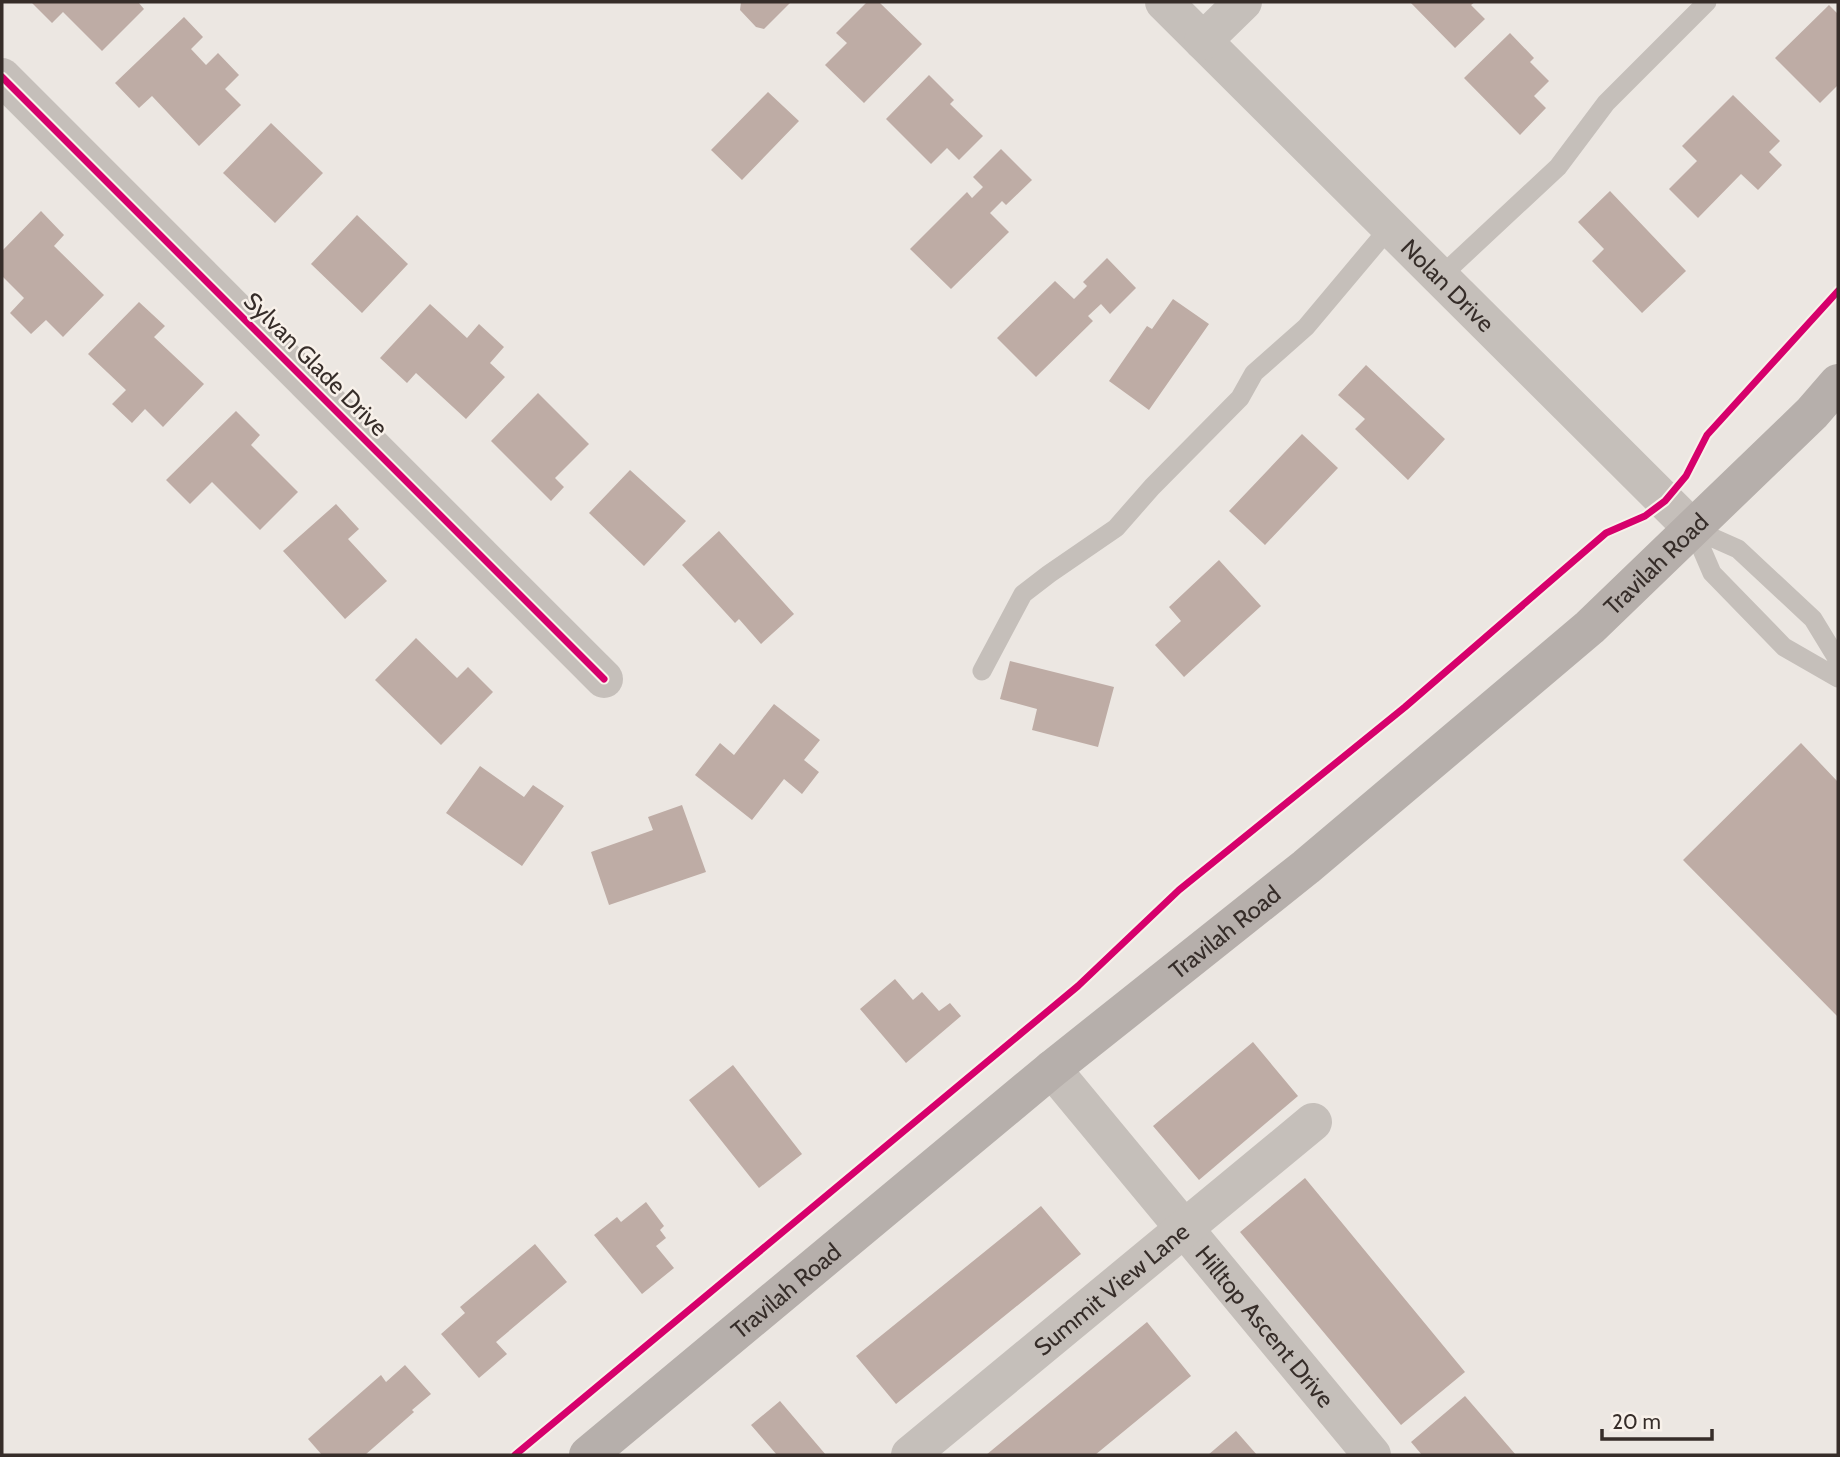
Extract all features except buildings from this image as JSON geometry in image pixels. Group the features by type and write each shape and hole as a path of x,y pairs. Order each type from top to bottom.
{"main road":[{"name":"Travilah Road","path":"588,1455 1052,1069 1316,858 1590,627 1812,413 1838,383"}],"street":[{"name":"Nolan Drive","path":"1164,2 1693,529"},
{"path":"1203,41 1243,2"},
{"name":"Sylvan Glade Drive","path":"2,77 604,679"},
{"name":"Hilltop Ascent Drive","path":"1052,1069 1370,1455"},
{"name":"Summit View Lane","path":"911,1455 1313,1122"}],"lane":[{"path":"1440,277 1558,167 1606,103 1707,2"},
{"path":"982,671 1023,594 1116,528 1152,487 1240,398 1254,373 1306,327 1390,227"},
{"path":"1693,529 1738,550 1813,619 1838,660"},
{"path":"1693,529 1712,573 1757,620 1784,647 1838,678"}],"cycle path":[{"path":"2,77 604,679"},
{"path":"515,1455 1078,986 1179,890 1405,707 1606,533 1645,516 1665,501 1686,476 1707,435 1838,291"}]}
